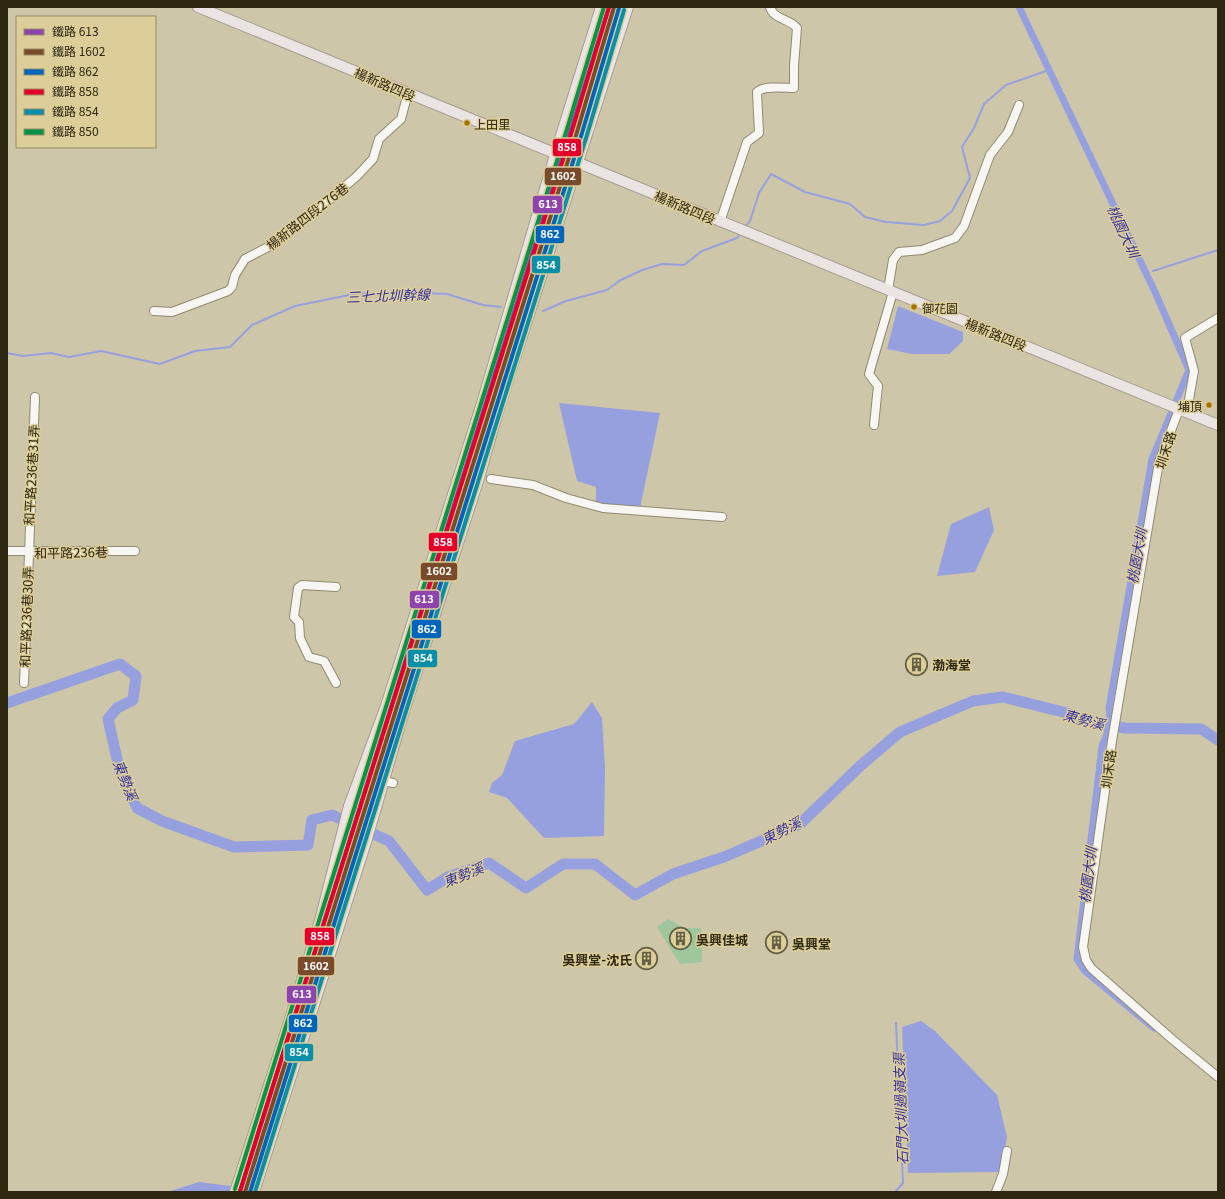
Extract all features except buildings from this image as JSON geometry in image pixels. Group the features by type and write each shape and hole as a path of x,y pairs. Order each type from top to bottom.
{"main road":[{"name":"楊新路四段","path":"198,7 408,93 443,109 472,118 720,222 1134,391 1180,408 1218,425"},
{"path":"235,1192 310,953 342,828 482,403 555,154 601,7"},
{"path":"254,1192 366,842 389,782 404,711 479,478 500,404 628,7"}],"street":[{"path":"720,222 747,142 759,133 757,92 765,89 794,88 797,28 794,24 774,14 770,7"},
{"name":"楊新路四段276巷","path":"154,311 172,312 228,291 232,287 235,275 244,259 270,246 329,200 357,176 373,159 379,139 402,119 408,93"},
{"path":"874,425 878,386 869,374 891,291 893,260 899,252 922,250 955,238 964,226 990,155 1008,132 1019,105"},
{"name":"圳禾路","path":"1218,318 1185,338 1194,371 1159,462 1113,736 1083,947 1086,960 1091,968 1173,1040 1218,1076"},
{"name":"和平路236巷31弄","path":"28,552 35,397"},
{"path":"491,479 533,484 566,498 603,508 722,517"},
{"name":"和平路236巷","path":"7,551 135,551"},
{"name":"和平路236巷30弄","path":"24,682 28,552"},
{"path":"336,587 302,585 298,588 294,617 299,622 300,638 309,656 324,661 336,683"},
{"path":"996,1192 1003,1174 1007,1151"}],"green space":[{"path":"668,919 684,928 701,928 702,962 680,964 657,927"}],"water":[{"path":"898,306 963,332 963,341 949,354 912,354 887,349"},
{"path":"559,403 660,413 640,508 596,505 596,487 577,481"},
{"path":"989,507 994,530 975,572 937,576 951,524"},
{"path":"592,702 602,718 605,768 604,836 544,838 507,798 489,792 492,783 502,775 515,741 574,724"},
{"path":"921,1021 935,1031 997,1095 1007,1137 1001,1172 908,1173 902,1027"},
{"path":"199,1182 231,1186 229,1192 167,1192"}],"waterway":[{"name":"桃園大圳","path":"1019,7 1155,292 1189,370 1152,459 1109,708 1109,728 1102,746 1077,959 1085,971 1154,1028"},
{"name":"三七北圳幹線","path":"746,226 750,221 759,193 771,174 805,192 850,204 865,217 886,222 924,225 940,221 952,211 970,178 962,147 974,128 984,104 1006,85 1049,70"},
{"name":"三七北圳幹線","path":"543,311 566,301 607,290 619,281 642,270 662,264 684,265 702,251 737,238 739,235"},
{"path":"1153,271 1218,250"},
{"name":"三七北圳幹線","path":"7,353 23,356 51,353 69,357 101,351 160,364 195,351 230,347 252,325 295,306 354,294 398,292 447,294 483,305 501,307"},
{"name":"東勢溪","path":"7,703 120,664 136,676 133,700 117,708 108,719 120,772 137,808 162,821 234,847 308,845 312,820 332,815 389,841 427,890 448,877 489,863 526,888 563,864 595,864 635,895 673,874 724,857 800,824 859,767 900,732 973,701 1003,697 1063,712 1104,725 1125,728 1201,729 1218,740"},
{"name":"石門大圳過嶺支渠","path":"895,1192 903,1183 896,1023"}],"rail line":[{"name":"850","path":"235,1189 604,7"},
{"name":"613","path":"240,1192 609,7"},
{"name":"858","path":"240,1191 572,131 609,7"},
{"name":"1602","path":"245,1192 577,132 614,7"},
{"name":"862","path":"250,1192 582,133 619,8"},
{"name":"854","path":"255,1192 587,135 624,10"}],"place":[{"name":"上田里","path":"467,123"},
{"name":"御花園","path":"914,307"},
{"name":"埔頂","path":"1209,405"},
{"name":"渤海堂","path":"916,664"},
{"name":"吳興佳城","path":"681,939"},
{"name":"吳興堂","path":"777,943"},
{"name":"吳興堂-沈氏","path":"647,959"}]}
